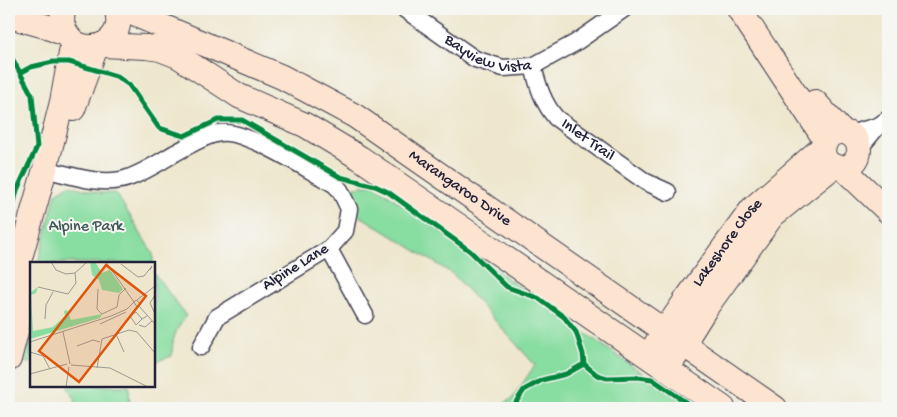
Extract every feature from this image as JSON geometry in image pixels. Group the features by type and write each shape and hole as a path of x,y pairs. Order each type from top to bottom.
{"main road":[{"path":"34,262 52,170 70,38 62,24 64,9"},
{"path":"9,297 74,101 99,46 110,40 115,32 118,23 116,9"},
{"name":"Marangaroo Drive","path":"122,9 282,77 355,116 775,408"},
{"path":"739,9 888,211"},
{"path":"753,9 820,109 842,150 888,197"},
{"name":"Marangaroo Drive","path":"9,16 70,38 84,47 146,47 160,49 178,56 239,96 305,125 360,158 724,408"},
{"name":"Lakeshore Close","path":"658,363 752,209 842,150"},
{"path":"10,346 30,276"}],"street":[{"name":"Bayview Vista","path":"404,9 474,59 503,68 532,66 575,43 624,9"},
{"name":"Inlet Trail","path":"532,66 541,95 548,109 556,118 646,182 668,192"},
{"name":"Lakeshore Close","path":"842,150 883,122"},
{"name":"Alpine Lane","path":"52,170 92,179 126,178 148,169 203,138 221,132 248,137 334,184 340,190 348,209 345,231 329,249 217,317 200,347"},
{"path":"329,249 365,315"}],"green space":[{"path":"373,184 692,408 497,408 513,398 535,365 453,274 349,209 340,190"},
{"name":"Alpine Park","path":"69,185 100,193 116,193 153,254 153,262 38,262 56,193"},
{"name":"Alpine Park","path":"155,274 186,316 175,335 172,356 160,360 155,364"},
{"path":"30,296 30,363 14,361"},
{"path":"68,387 129,387 130,408 73,408 76,400"}],"cycle path":[{"path":"9,57 13,60 32,95 37,147 17,190 11,215 9,250"},
{"path":"20,73 31,67 53,62 69,62 116,76 129,85 159,128 184,136 218,120 242,120 340,177 375,186 388,192 470,251 507,287 538,298 564,317 576,332 584,364 597,375 607,378 638,377 652,379 694,408"},
{"path":"512,408 524,390 542,380 566,374 584,364"}]}
